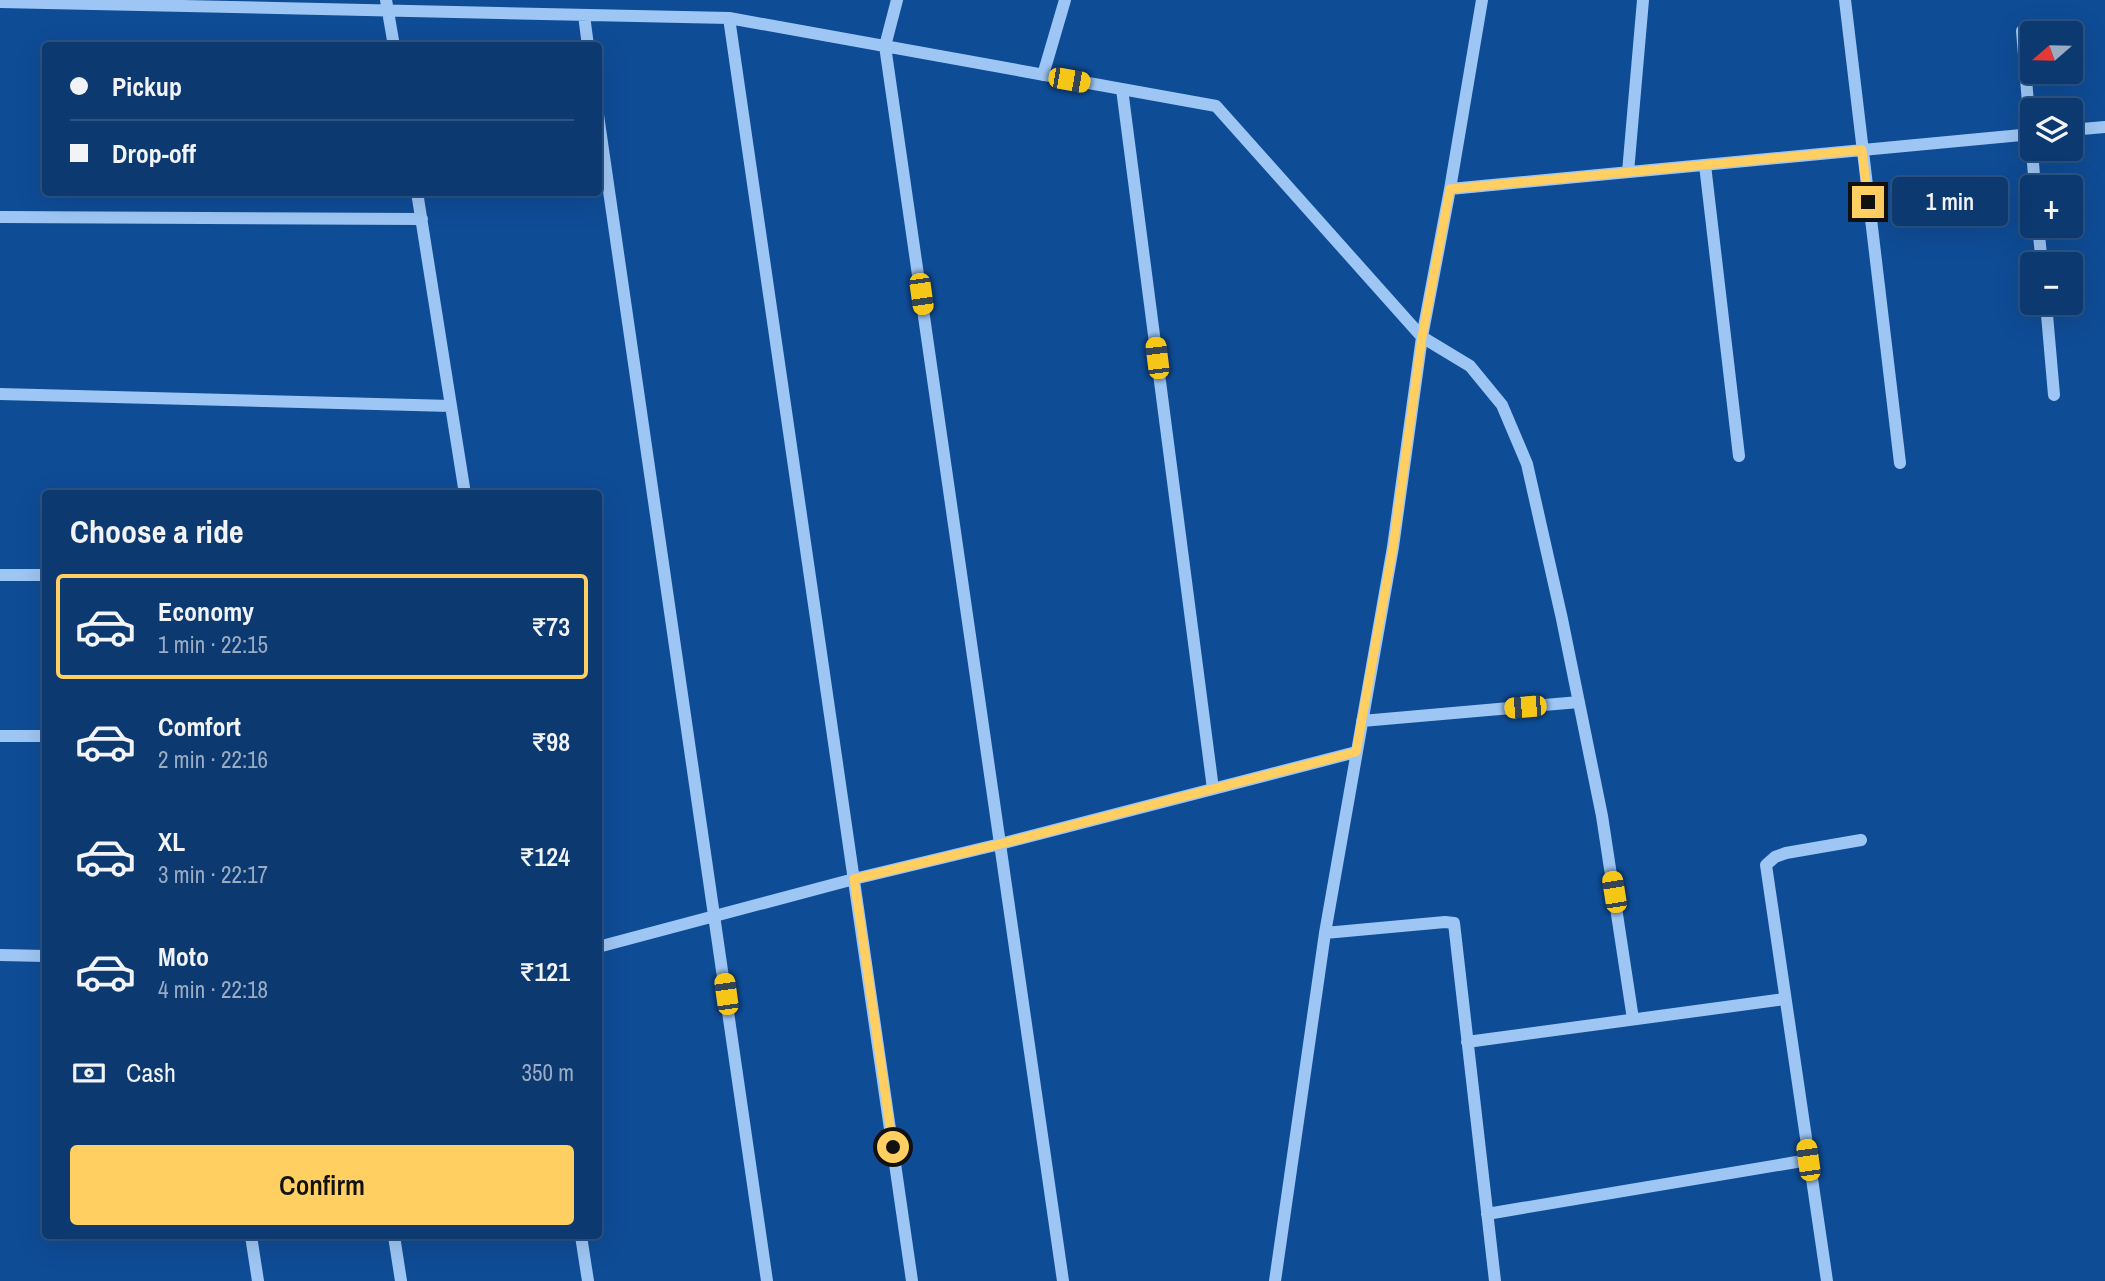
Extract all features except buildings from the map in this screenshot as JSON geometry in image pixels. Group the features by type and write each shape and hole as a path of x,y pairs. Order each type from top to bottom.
{"street":[{"path":"897,0 885,46 1063,1281"},
{"path":"1043,75 1065,0"},
{"path":"1275,1281 1325,933 1393,547 1422,337 1482,0"},
{"path":"1628,172 1643,0"},
{"path":"1844,0 1900,463"},
{"path":"0,2 387,5 584,15 729,18 1216,106 1422,337 1470,366 1502,405 1527,464 1579,702 1602,816 1633,1019"},
{"path":"387,5 393,42"},
{"path":"584,15 587,42"},
{"path":"729,18 912,1281"},
{"path":"1122,89 1213,789"},
{"path":"2083,129 2105,127"},
{"path":"1450,189 2020,135"},
{"path":"602,142 767,1281"},
{"path":"1705,164 1739,456"},
{"path":"419,196 464,490"},
{"path":"0,217 422,219"},
{"path":"2047,315 2054,395"},
{"path":"0,394 451,405"},
{"path":"0,575 42,575"},
{"path":"1362,721 1579,702"},
{"path":"0,736 42,736"},
{"path":"602,946 1356,752"},
{"path":"1827,1281 1766,865 1775,857 1786,853 1861,840"},
{"path":"1325,933 1454,923 1495,1281"},
{"path":"0,955 42,956"},
{"path":"1467,1042 1785,999"},
{"path":"1487,1214 1808,1160"},
{"path":"251,1239 258,1281"},
{"path":"394,1239 401,1281"},
{"path":"581,1239 588,1281"}],"route":[{"path":"893,1147 854,879 1356,752 1393,547 1422,337 1450,189 1862,150 1868,202"}]}
